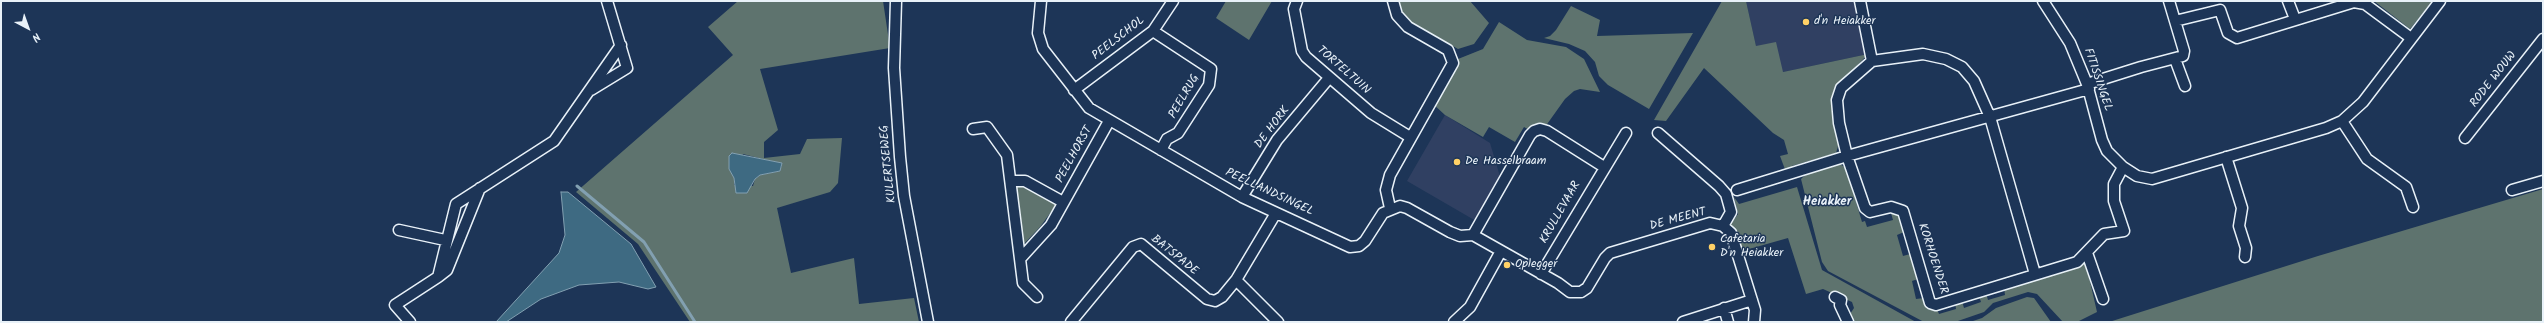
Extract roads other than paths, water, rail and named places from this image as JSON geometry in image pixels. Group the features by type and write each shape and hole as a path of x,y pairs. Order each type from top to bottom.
{"street":[{"path":"588,92 627,68 607,1"},
{"name":"KULERTSEWEG","path":"896,1 894,68 902,180 928,322"},
{"name":"PEELLANDSINGEL","path":"1041,1 1038,33 1043,48 1074,90 1090,108 1109,121 1242,197 1309,226 1350,247 1358,246 1365,241 1383,213 1390,208"},
{"name":"PEELSCHOL","path":"1074,90 1153,31 1173,1"},
{"name":"TORTELTUIN","path":"1297,1 1294,8 1302,50 1306,57 1329,78 1383,122 1410,137"},
{"path":"1393,1 1397,15 1408,27 1448,50 1453,57 1453,63 1390,175 1386,190 1390,208 1400,206 1407,208 1450,232 1460,236 1473,235 1541,274"},
{"path":"1860,1 1872,61 1923,54 1946,59 1962,67 1974,81 1990,117 2035,274"},
{"name":"FITISSINGEL","path":"2043,1 2070,43 2088,86 2102,140 2107,151 2123,167 2138,176 2152,179 2326,128 2342,121 2363,102 2440,1"},
{"path":"1737,190 1847,156 1990,117 2088,86 2140,67 2183,56 2184,51 2169,1"},
{"path":"2288,1 2295,19"},
{"path":"2175,21 2220,10 2228,33 2237,38 2354,2 2365,4 2411,38"},
{"name":"PEELRUG","path":"1153,31 1211,69 1209,85 1178,133 1166,139 1161,150"},
{"name":"RODE WOUW","path":"2465,138 2543,39"},
{"path":"438,277 445,240 456,204 554,140 621,45"},
{"path":"2175,59 2185,86"},
{"name":"KORHOENDER","path":"1872,61 1842,88 1837,100 1839,123 1847,156 1865,208 1870,212 1891,207 1903,211 1930,303 1936,305 2077,262 2087,253 2090,246 2104,234 2124,231 2114,201 2114,184 2123,167"},
{"name":"DE HORK","path":"1242,197 1277,140 1329,78"},
{"name":"PEELHORST","path":"1021,258 1051,225 1109,121"},
{"path":"2342,121 2367,159 2406,187 2413,207"},
{"path":"973,129 987,127 1007,155 1023,283 1037,297"},
{"path":"1473,235 1530,135 1534,131 1540,129 1547,131 1604,167"},
{"name":"KRULLEVAAR","path":"1541,274 1604,167 1626,133"},
{"name":"DE MEENT","path":"1541,274 1570,292 1581,292 1587,288 1604,258 1610,253 1710,223 1723,226 1731,212 1726,194 1658,133"},
{"path":"2226,157 2242,208 2239,226 2246,248 2245,257"},
{"name":"PEELHORST","path":"1011,181 1025,181 1063,202"},
{"path":"2512,190 2543,181"},
{"path":"410,322 395,305 447,270 480,188"},
{"path":"1276,213 1236,280 1278,322"},
{"path":"1723,226 1731,234 1755,310 1754,322"},
{"path":"399,230 445,240"},
{"name":"BATSPADE","path":"1071,322 1133,247 1141,244 1207,299 1215,301 1222,297 1236,280"},
{"path":"1454,322 1470,307 1501,251"},
{"path":"2087,253 2103,299"},
{"path":"1835,297 1841,300 1840,305 1848,322"},
{"path":"1683,322 1752,300"},
{"path":"1724,308 1728,322"}],"waterway":[{"path":"577,186 644,242 695,322"}],"place":[{"name":"d'n Heiakker","path":"1806,22"},
{"name":"De Hasselbraam","path":"1457,162"},
{"name":"Cafetaria D'n Heiakker","path":"1712,247"},
{"name":"Oplegger","path":"1507,265"}],"district":[{"name":"Heiakker","path":"1827,203"}]}
